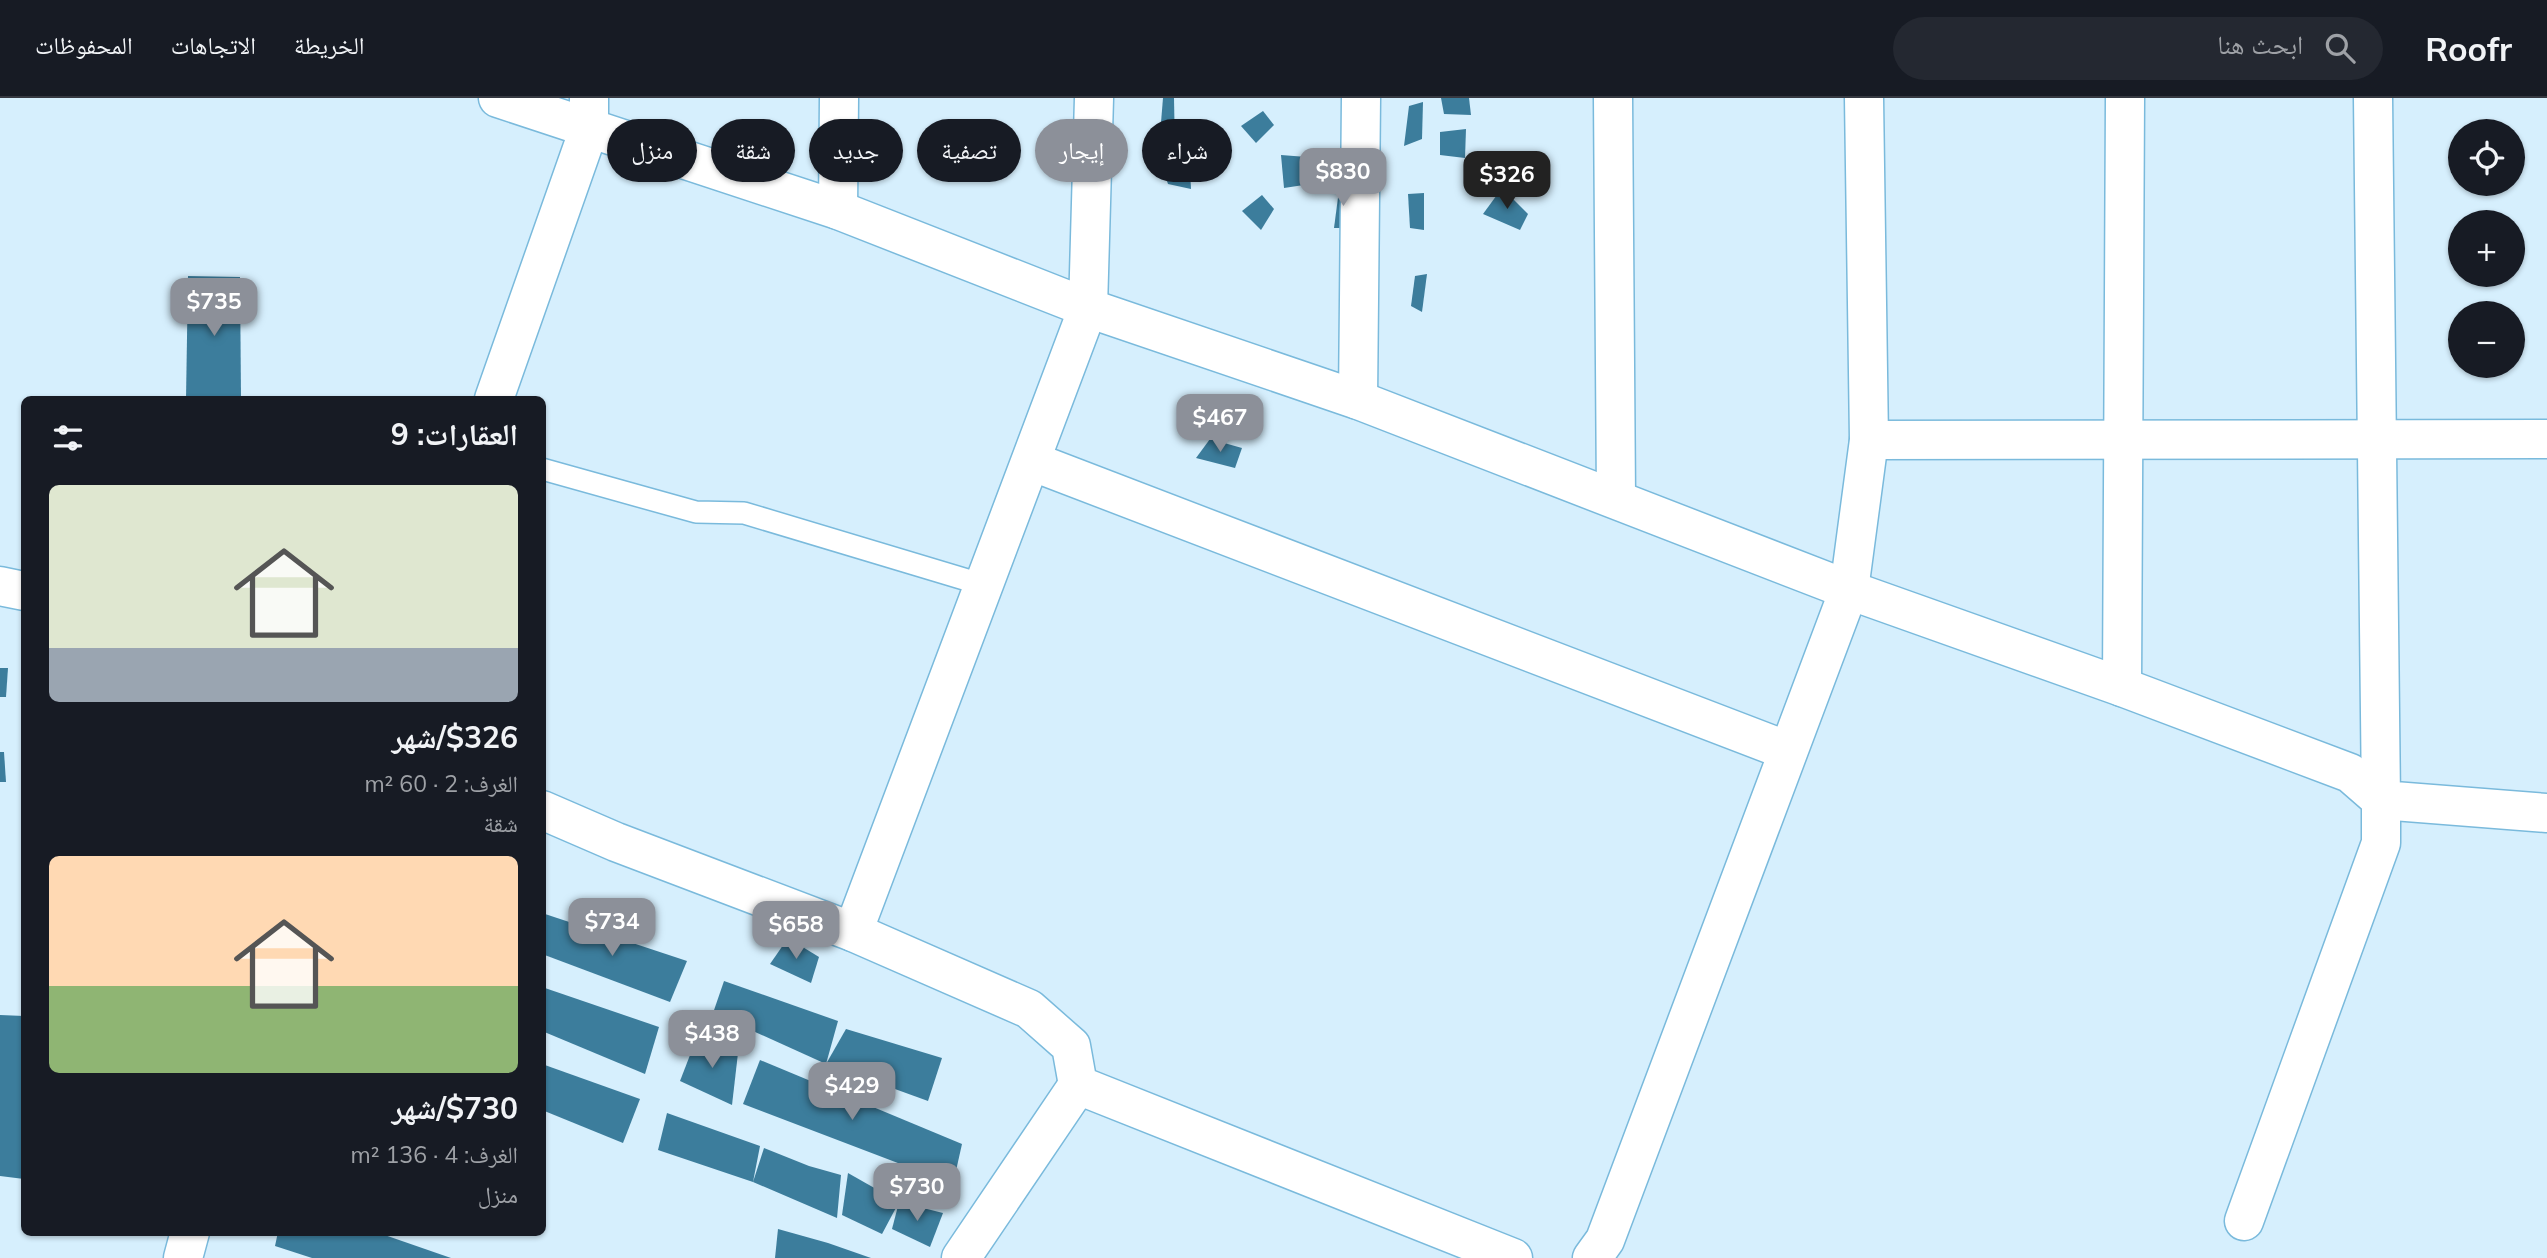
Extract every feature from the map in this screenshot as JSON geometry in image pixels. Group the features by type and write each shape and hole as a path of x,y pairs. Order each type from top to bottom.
{"street":[{"path":"499,98 589,113 1088,308 1358,400 1849,590 2122,687 2350,773 2381,800 2547,813"},
{"path":"838,210 839,98"},
{"path":"853,932 1088,308 1094,98"},
{"path":"1358,400 1361,98"},
{"path":"1613,98 1616,498"},
{"path":"1592,1258 1605,1240 1849,590 1870,440 1864,98"},
{"path":"2122,687 2125,98"},
{"path":"2244,1221 2381,843 2373,98"},
{"path":"495,396 589,113"},
{"path":"1870,440 2547,439"},
{"path":"1031,461 1788,751"},
{"path":"0,586 21,590"},
{"path":"546,812 616,842 853,932 1029,1009 1071,1046 1078,1085 961,1258"},
{"path":"1078,1085 1513,1258"},
{"path":"183,1258 189,1236"}],"lane":[{"path":"546,470 696,512 744,513 984,585"}],"building":[{"path":"1163,98 1174,98 1174,119 1161,119"},
{"path":"1441,98 1469,98 1471,115 1444,114"},
{"path":"1423,102 1422,139 1404,146 1409,106"},
{"path":"1263,111 1274,125 1256,143 1241,126"},
{"path":"1466,129 1465,158 1440,155 1440,132"},
{"path":"1281,155 1345,160 1343,179 1284,188"},
{"path":"1167,182 1191,182 1191,189"},
{"path":"1353,188 1347,228 1334,228 1339,190"},
{"path":"1502,188 1528,214 1520,230 1483,214"},
{"path":"1424,193 1424,230 1410,228 1408,194"},
{"path":"1262,195 1274,209 1261,230 1242,211"},
{"path":"1427,274 1422,312 1411,306 1415,276"},
{"path":"188,276 240,277 241,396 186,396"},
{"path":"1210,439 1242,448 1235,468 1196,458"},
{"path":"0,668 8,668 6,697 0,697"},
{"path":"0,752 4,752 6,782 0,782"},
{"path":"546,914 687,961 670,1002 546,956"},
{"path":"788,938 819,957 811,983 770,964"},
{"path":"724,981 838,1021 826,1064 713,1013"},
{"path":"546,988 659,1027 645,1074 546,1033"},
{"path":"0,1015 21,1016 21,1179 0,1176"},
{"path":"846,1029 942,1058 928,1101 826,1064"},
{"path":"697,1037 738,1053 732,1105 680,1081"},
{"path":"760,1060 962,1144 953,1184 743,1104"},
{"path":"546,1065 640,1099 623,1143 546,1112"},
{"path":"667,1113 760,1146 753,1182 658,1150"},
{"path":"764,1148 841,1175 837,1218 753,1182"},
{"path":"848,1173 899,1202 882,1234 842,1215"},
{"path":"899,1202 943,1213 930,1247 892,1229"},
{"path":"778,1229 828,1243 871,1258 775,1258"},
{"path":"277,1236 388,1236 451,1258 312,1258 275,1246"}]}
